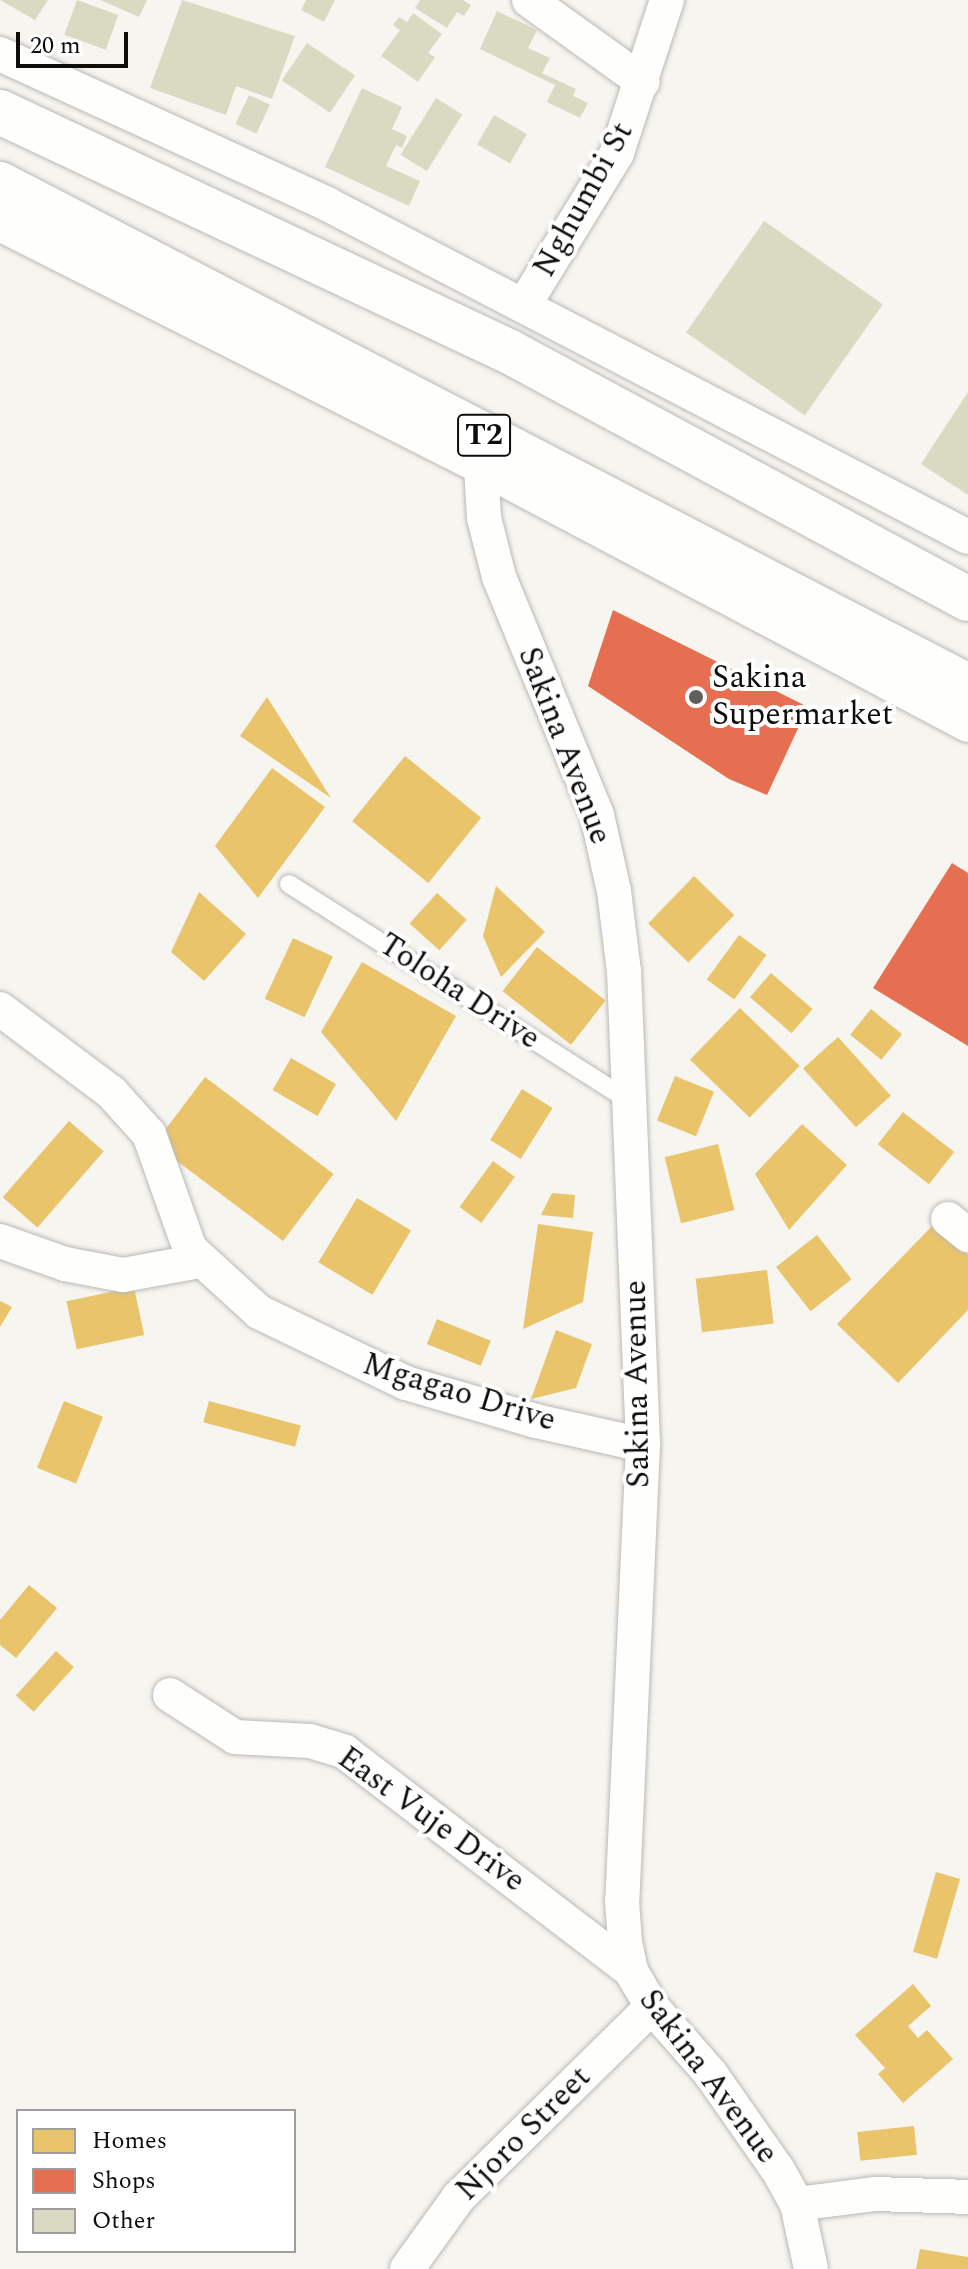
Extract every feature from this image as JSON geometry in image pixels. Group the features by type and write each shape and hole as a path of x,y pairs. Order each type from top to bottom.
{"highway":[{"path":"0,112 510,352 968,599"},
{"name":"T2","path":"0,184 968,686"}],"street":[{"path":"529,0 643,82"},
{"name":"Nghumbi St","path":"524,305 617,153 643,82 667,0"},
{"path":"0,54 327,204 968,537"},
{"path":"0,224 481,467 968,725"},
{"name":"Sakina Avenue","path":"481,467 484,518 499,577 597,815 614,891 624,971 643,1445 622,1901 631,1971 652,2007 728,2097 797,2204 811,2269"},
{"name":"Mgagao Drive","path":"0,1009 111,1092 149,1134 185,1240 200,1261 259,1312 362,1365 536,1421 643,1445"},
{"path":"0,1241 65,1264 123,1275 200,1261"},
{"name":"East Vuje Drive","path":"170,1695 235,1737 310,1741 345,1752 631,1971"},
{"name":"Njoro Street","path":"407,2269 459,2197 652,2007"},
{"path":"797,2204 875,2194 968,2197"}],"lane":[{"name":"Toloha Drive","path":"289,884 629,1101"}],"building: Homes":[{"path":"267,697 331,798 240,736"},
{"path":"405,756 481,818 428,883 352,821"},
{"path":"272,768 325,807 258,898 215,846"},
{"path":"694,876 734,915 688,962 648,923"},
{"path":"496,886 545,932 501,977 483,936"},
{"path":"199,892 246,934 204,981 171,952"},
{"path":"437,893 467,920 439,950 410,923"},
{"path":"739,935 767,955 734,999 707,979"},
{"path":"293,938 333,957 305,1017 265,999"},
{"path":"537,947 606,1001 571,1045 503,991"},
{"path":"362,962 456,1016 396,1121 321,1032"},
{"path":"771,973 813,1009 792,1033 750,997"},
{"path":"740,1008 800,1066 750,1117 690,1060"},
{"path":"871,1009 902,1034 881,1060 850,1035"},
{"path":"838,1037 891,1096 856,1127 803,1068"},
{"path":"291,1058 336,1084 318,1116 273,1090"},
{"path":"675,1076 714,1092 696,1136 657,1121"},
{"path":"205,1077 334,1174 283,1241 154,1144"},
{"path":"522,1089 553,1108 521,1159 490,1140"},
{"path":"903,1112 954,1152 929,1184 878,1144"},
{"path":"69,1121 104,1151 37,1227 3,1197"},
{"path":"802,1124 847,1165 789,1230 755,1174"},
{"path":"718,1144 734,1210 681,1223 665,1157"},
{"path":"493,1161 515,1177 481,1223 459,1207"},
{"path":"552,1193 575,1195 573,1218 541,1215"},
{"path":"357,1198 411,1230 372,1295 318,1262"},
{"path":"935,1223 968,1255 968,1310 898,1383 837,1324"},
{"path":"538,1224 593,1232 583,1302 523,1329"},
{"path":"817,1235 851,1279 811,1311 776,1267"},
{"path":"767,1270 774,1324 702,1332 696,1279"},
{"path":"134,1287 144,1335 77,1349 67,1301"},
{"path":"0,1301 12,1307 0,1327"},
{"path":"437,1319 491,1341 481,1366 427,1344"},
{"path":"556,1330 592,1344 576,1388 531,1399"},
{"path":"64,1401 103,1417 76,1483 37,1468"},
{"path":"209,1401 301,1426 295,1447 203,1422"},
{"path":"29,1585 57,1608 16,1658 0,1645 0,1620"},
{"path":"56,1651 74,1667 34,1712 16,1696"},
{"path":"936,1872 960,1879 937,1959 913,1952"},
{"path":"913,1984 931,2006 908,2026 918,2038 927,2030 953,2059 903,2103 878,2074 885,2068 855,2035"},
{"path":"914,2126 917,2155 860,2161 857,2132"},
{"path":"920,2249 968,2257 968,2269 916,2269"}],"building: Shops":[{"name":"Sakina Supermarket","path":"613,610 808,707 767,795 729,779 588,686"},
{"path":"952,863 968,873 968,1046 873,988"}],"building: Other":[{"path":"0,0 48,0 35,20"},
{"path":"77,0 118,15 106,50 64,35"},
{"path":"100,0 147,0 139,17"},
{"path":"182,0 295,36 272,99 236,86 226,115 150,88"},
{"path":"306,0 335,0 324,22 301,10"},
{"path":"420,0 463,0 471,5 464,16 457,12 447,28 415,8"},
{"path":"497,11 537,30 528,48 550,58 542,73 576,89 573,96 588,103 580,118 547,102 555,85 480,49"},
{"path":"413,13 442,34 428,53 435,57 418,82 381,56 400,30 393,25 399,17 407,22"},
{"path":"307,43 355,75 330,113 282,80"},
{"path":"362,88 402,107 392,129 407,136 402,148 396,145 386,166 420,181 409,206 325,167"},
{"path":"249,95 270,105 256,134 235,124"},
{"path":"436,98 462,114 427,171 400,155"},
{"path":"494,115 527,134 510,163 477,144"},
{"path":"764,221 883,304 805,416 686,332"},
{"path":"968,392 968,495 921,464"}],"place":[{"name":"Sakina Supermarket","path":"696,697"}]}
